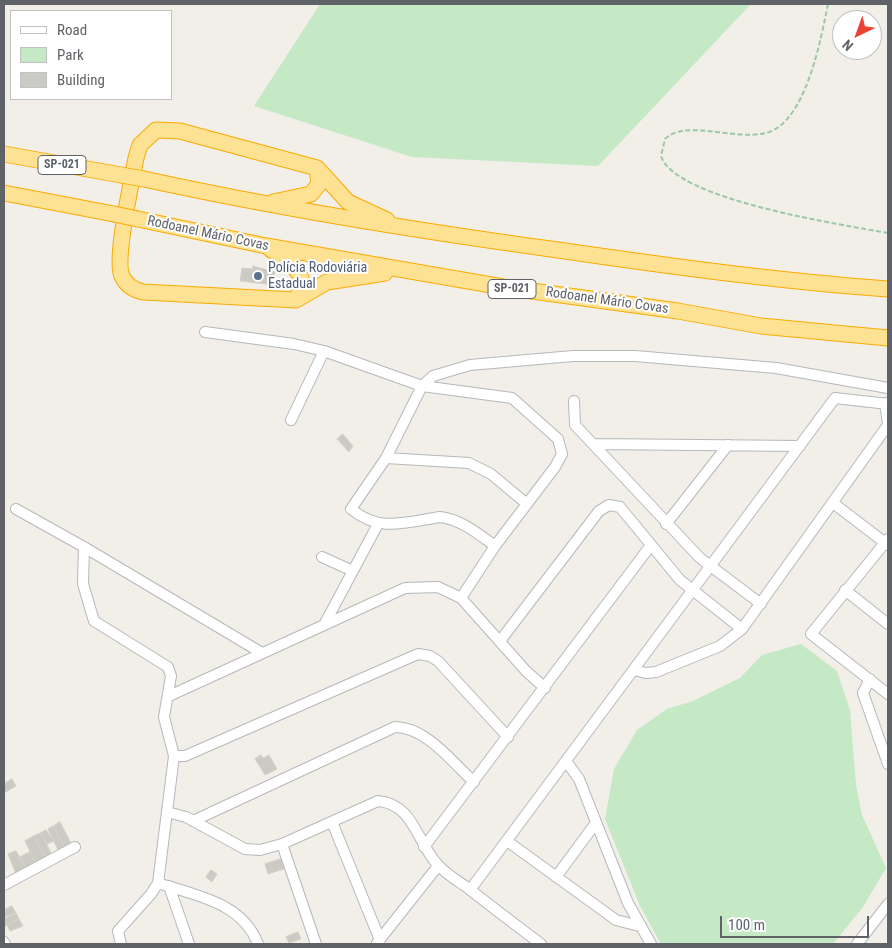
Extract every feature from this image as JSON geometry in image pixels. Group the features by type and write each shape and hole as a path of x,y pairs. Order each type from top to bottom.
{"highway":[{"path":"400,271 326,282 296,300 143,292 132,288 122,276 120,257 140,144 152,132 168,129 317,168 348,202 409,229"},
{"name":"SP-021","path":"4,154 144,179 260,204 409,229 684,268 810,283 888,289"},
{"path":"260,204 311,194 318,184 317,168"},
{"name":"Rodoanel Mário Covas","path":"4,193 266,246 503,288 678,311 761,326 888,338"},
{"path":"266,246 301,276 302,285 296,300"}],"street":[{"path":"205,332 294,344 324,351 422,386 512,398 558,439 562,454 555,467 495,546 462,598"},
{"path":"291,420 324,351"},
{"path":"495,546 465,524 448,518 440,517 392,525 378,524 361,518 351,509 386,458 422,386 433,376 470,365 573,356 635,356 776,368 888,388"},
{"path":"470,890 835,398 887,403 888,425 742,629 726,643 714,650 656,672 646,673 634,670"},
{"path":"574,401 576,425 666,524 711,566 761,604"},
{"path":"595,444 800,446"},
{"path":"666,524 728,445"},
{"path":"386,458 469,463 491,474 527,504"},
{"path":"833,503 887,542 845,590 811,634 888,694"},
{"path":"500,641 599,511 609,505 620,507 680,580 742,629"},
{"path":"16,510 84,547 262,653"},
{"path":"324,625 378,524"},
{"path":"424,847 651,545"},
{"path":"84,547 83,584 94,621 168,667 171,676 164,717 174,756 158,882 118,931 122,944"},
{"path":"322,557 353,571"},
{"path":"169,696 406,588 438,587 462,598 526,672 545,688"},
{"path":"845,590 888,624"},
{"path":"174,756 185,756 414,655 422,654 438,661 508,737"},
{"path":"870,679 863,693 888,764"},
{"path":"193,821 395,727 409,728 422,735 474,782"},
{"path":"877,733 888,742"},
{"path":"566,761 579,780 617,880 639,926 651,944"},
{"path":"167,812 193,821 244,849 260,850 282,844 378,802 389,803 400,808 409,818 424,847 438,866 541,944"},
{"path":"332,822 378,942"},
{"path":"556,877 595,824"},
{"path":"507,841 616,920 639,926"},
{"path":"282,844 316,944"},
{"path":"4,885 74,846"},
{"path":"378,942 438,866"},
{"path":"158,882 232,909 248,924 258,944"},
{"path":"170,886 190,944"},
{"path":"857,944 888,904"}],"path":[{"path":"828,4 815,66 804,92 784,122 771,131 752,134 676,131 665,138 662,144 661,156 668,169 684,180 747,203 779,212 888,233"}],"green space":[{"path":"320,4 751,4 598,166 412,157 254,106"},
{"path":"801,644 837,671 850,710 856,785 862,815 886,868 863,907 833,944 661,944 640,906 605,819 614,769 637,730 667,709 693,701 740,678 762,655"}],"building":[{"name":"Polícia Rodoviária Estadual","path":"253,266 275,272 274,285 240,281 242,268 253,269"},
{"path":"343,434 353,446 349,452 337,439"},
{"path":"261,755 263,758 269,755 277,769 265,775 255,759"},
{"path":"12,779 16,786 4,793 4,784"},
{"path":"60,822 72,845 65,849 54,826"},
{"path":"54,826 65,849 59,852 48,829"},
{"path":"46,830 54,841 47,844 41,833"},
{"path":"41,833 52,855 46,859 34,836"},
{"path":"34,836 46,859 36,864 25,841"},
{"path":"16,851 26,869 16,874 8,854"},
{"path":"30,852 36,864 26,869 20,857"},
{"path":"281,859 284,869 268,874 265,864"},
{"path":"211,870 217,874 212,882 206,877"},
{"path":"12,906 16,913 4,917 4,910"},
{"path":"16,913 19,919 4,927 4,919"},
{"path":"19,919 23,926 10,931 7,925"},
{"path":"298,932 301,939 289,943 286,937"}],"place":[{"name":"Polícia Rodoviária Estadual","path":"258,276"}]}
